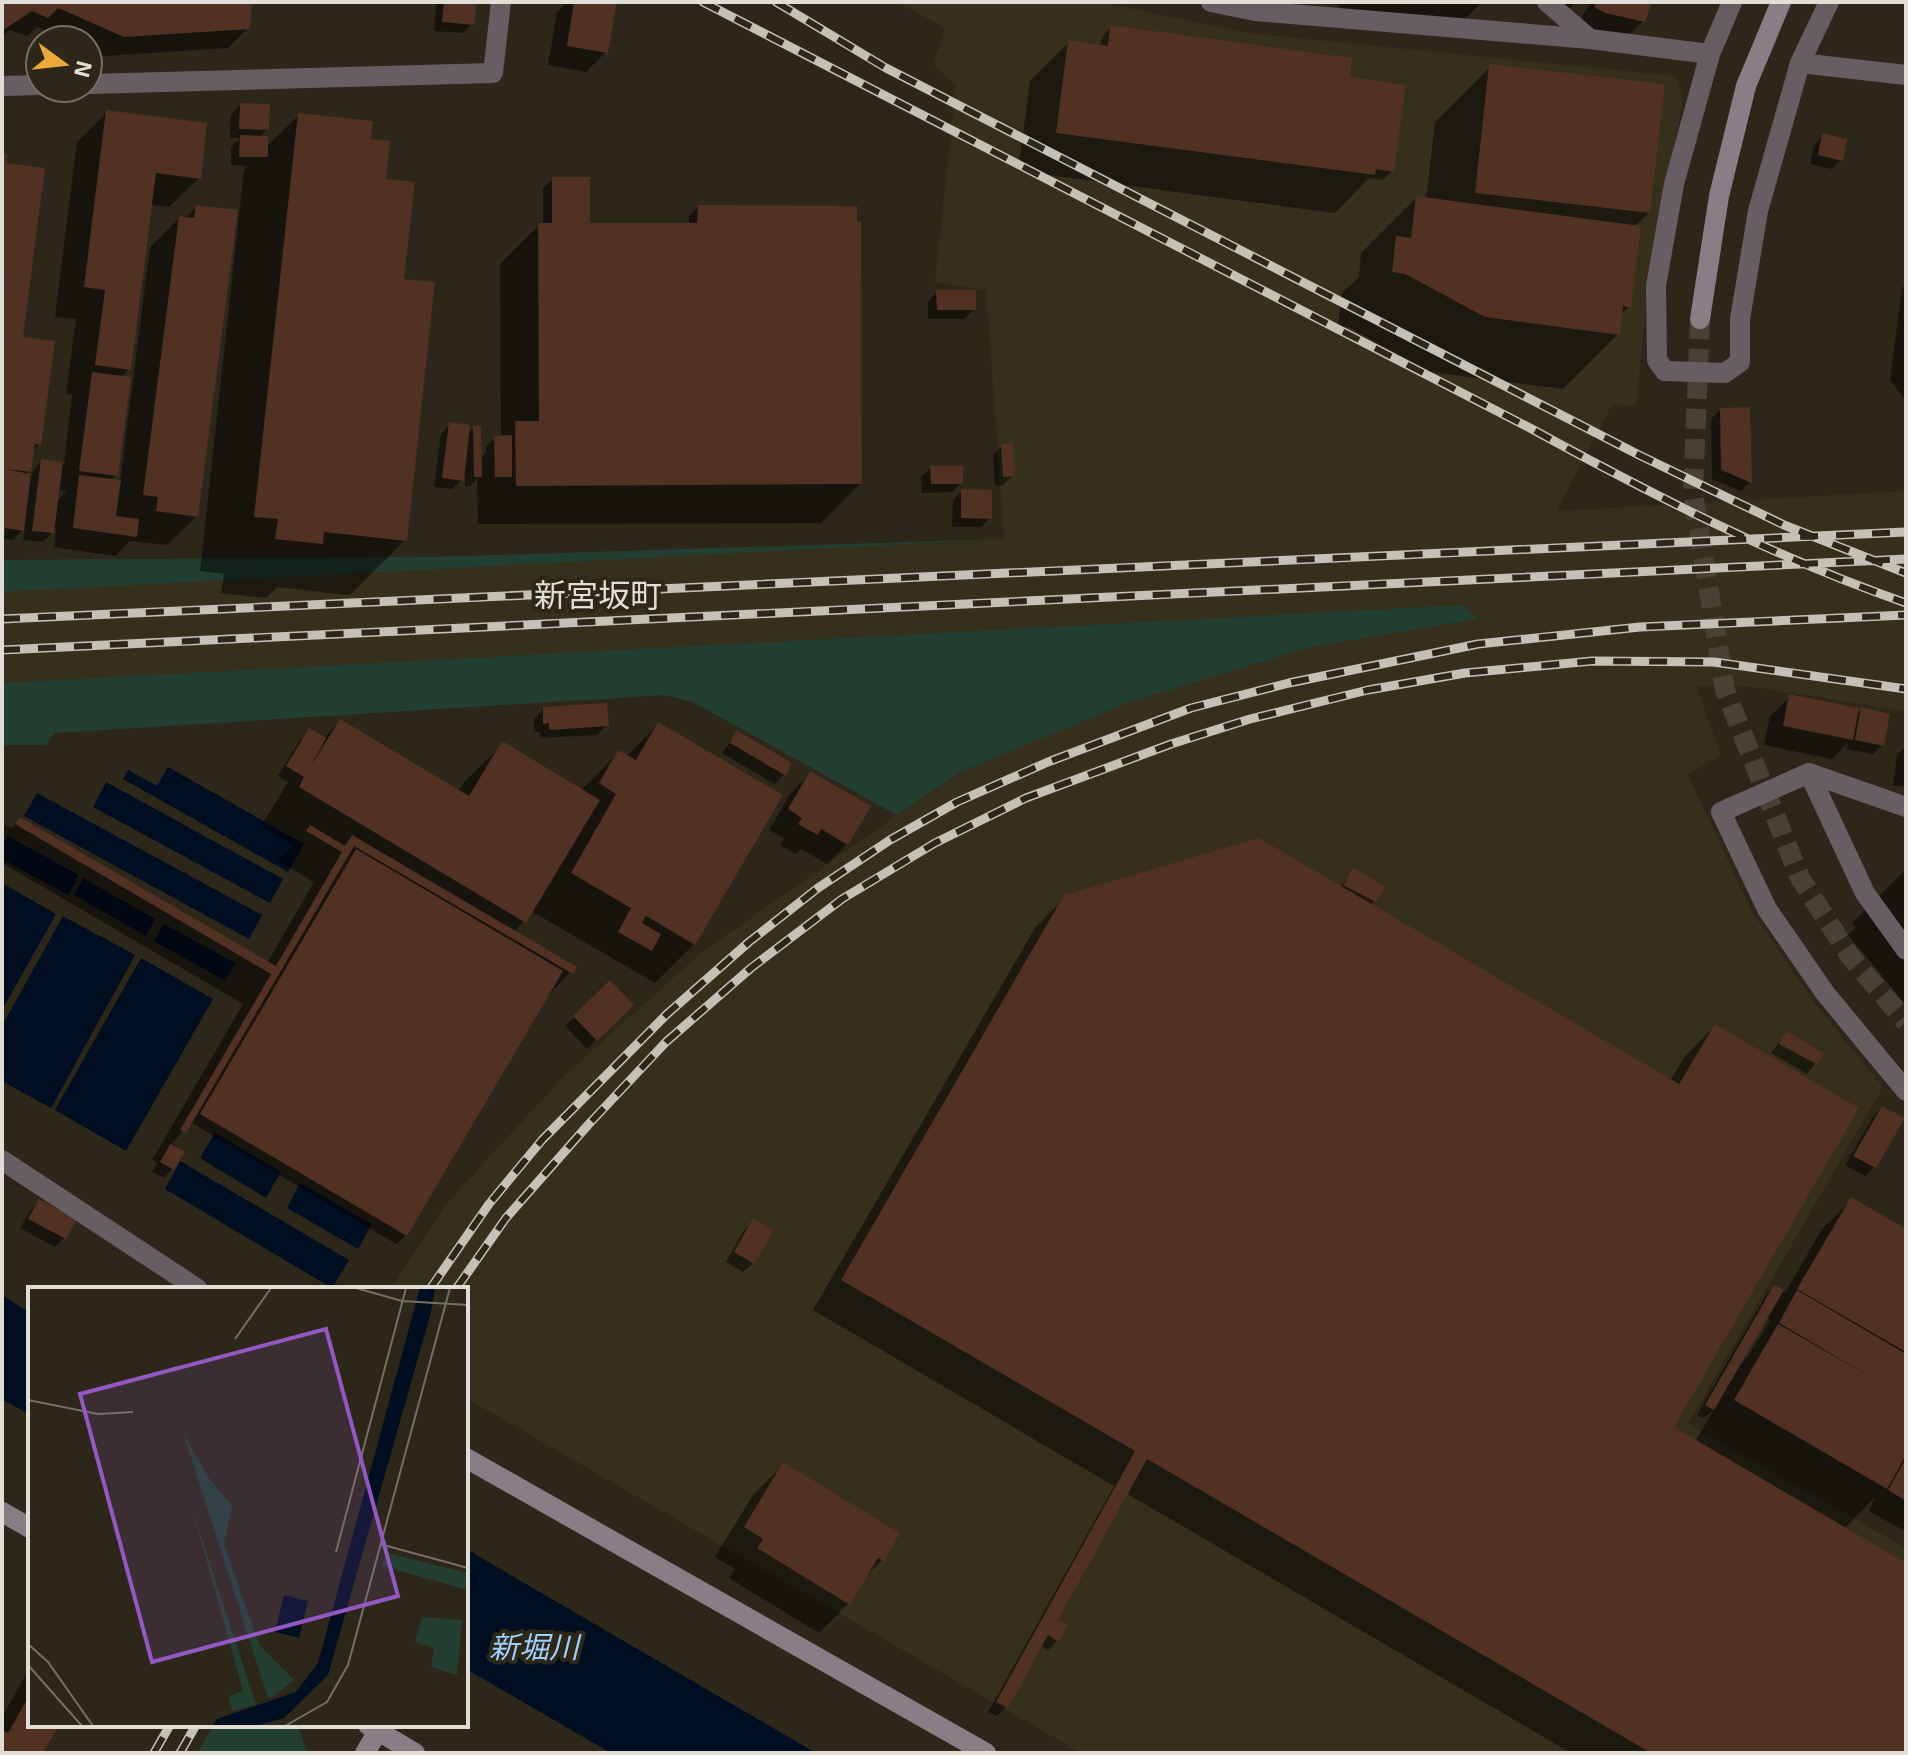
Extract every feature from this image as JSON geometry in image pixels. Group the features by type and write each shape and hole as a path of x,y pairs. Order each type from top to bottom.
{"street":[{"path":"104,84 493,73 501,2"},
{"path":"1211,2 1255,11 1590,39 1710,54"},
{"path":"1547,2 1590,39"},
{"path":"1732,2 1710,54 1674,184 1656,286 1657,360 1665,371 1725,373 1740,362 1740,319 1758,211 1800,63 1829,2"},
{"path":"1700,319 1719,196 1746,86 1781,2"},
{"path":"1800,63 1906,75"},
{"path":"2,86 24,85"},
{"path":"1809,773 1865,893 1906,950"},
{"path":"1906,807 1809,773 1721,812 1767,909 1825,993 1906,1091"},
{"path":"2,1160 195,1287"},
{"path":"468,1459 986,1753"},
{"path":"2,1512 28,1527"},
{"path":"365,1753 373,1728 415,1753"}],"shaded area":[{"path":"897,2 1101,2 1248,33 1676,76 1683,99 1650,270 1636,406 1612,404 1557,511 1906,491 1906,711 1753,687 1696,686 1721,755 1688,775 1752,912 1816,1005 1883,1087 1688,1424 1906,1548 1906,1753 1081,1753 468,1399 468,1287 392,1287 446,1204 564,1076 701,953 897,815 693,702 664,695 54,733 46,745 2,745 2,560 433,557 1004,539 986,290 935,282 956,85 933,64 945,28"}],"green space":[{"path":"1004,539 2,592 2,560 433,557"},
{"path":"1463,605 1477,619 1311,647 1130,702 958,773 897,815 693,702 664,695 54,733 46,745 2,745 2,683"},
{"path":"213,1727 299,1727 307,1753 197,1753"}],"water":[{"path":"168,767 304,844 288,872 123,779 128,770 157,786"},
{"path":"106,782 283,879 270,903 93,807"},
{"path":"37,793 262,915 249,939 24,816"},
{"path":"8,836 79,875 68,895 2,859 2,846"},
{"path":"83,878 155,919 146,936 74,895"},
{"path":"2,883 56,914 2,1010"},
{"path":"63,916 135,955 51,1108 2,1081 2,1026"},
{"path":"164,924 235,963 225,981 154,941"},
{"path":"141,958 213,999 126,1151 55,1110"},
{"path":"215,1133 281,1172 266,1198 200,1158"},
{"path":"180,1161 349,1260 330,1287 165,1189"},
{"path":"300,1183 372,1224 358,1249 287,1208"},
{"path":"2,1295 28,1312 28,1414 2,1399"},
{"name":"新堀川","path":"468,1550 816,1753 611,1753 468,1670"}],"building":[{"path":"2,2 252,2 250,29 124,37 104,28 104,24 94,24 58,8 48,18 32,11 2,31"},
{"path":"444,2 477,2 474,25 442,22"},
{"path":"574,2 617,2 608,53 567,46"},
{"path":"1597,2 1652,2 1645,22 1605,13 1594,7"},
{"path":"1110,25 1352,58 1350,77 1406,85 1394,172 1376,169 1375,175 1056,133 1068,40 1108,46"},
{"path":"1489,64 1665,84 1650,213 1475,193"},
{"path":"240,103 270,104 269,130 239,129"},
{"path":"106,110 207,123 201,179 156,173 131,370 95,365 105,290 84,287"},
{"path":"298,113 373,121 371,139 390,141 386,179 415,182 404,279 435,282 407,541 324,532 323,544 275,539 278,519 254,517"},
{"path":"1822,133 1847,139 1843,161 1818,155"},
{"path":"240,135 268,136 268,157 239,157"},
{"path":"2,153 7,154 6,163 45,168 23,337 55,341 41,445 35,444 31,472 5,469 31,474 24,531 5,528 4,540"},
{"path":"552,177 590,177 590,223 697,223 698,205 857,206 857,222 861,222 862,484 516,486 515,421 539,421 538,223 552,223"},
{"path":"1416,196 1641,226 1631,308 1623,306 1620,335 1485,317 1405,274 1392,272 1396,236 1411,238"},
{"path":"196,205 238,210 198,517 156,511 158,497 143,495 179,216 194,218"},
{"path":"936,290 976,290 976,310 937,310"},
{"path":"92,372 131,377 118,476 79,471"},
{"path":"1750,407 1752,483 1721,470 1720,408"},
{"path":"449,422 470,425 464,481 442,478"},
{"path":"473,426 481,426 482,477 474,477"},
{"path":"512,435 512,477 495,477 494,436"},
{"path":"1013,443 1015,476 1003,477 1001,444"},
{"path":"41,459 63,462 54,533 32,531"},
{"path":"930,466 963,466 963,484 931,484"},
{"path":"79,475 121,480 116,516 139,519 137,537 73,528"},
{"path":"961,489 992,490 992,519 961,518"},
{"path":"1789,694 1859,708 1853,740 1783,726"},
{"path":"607,703 609,726 549,730 549,723 543,724 543,707"},
{"path":"1861,707 1890,714 1884,746 1855,740"},
{"path":"340,719 469,796 502,741 600,800 526,923 299,787 304,777 286,766 309,728 326,738 311,766"},
{"path":"658,722 783,795 695,945 646,916 642,923 661,934 652,951 618,932 631,908 571,873 616,794 599,783 618,750 636,760"},
{"path":"736,730 792,763 786,776 730,743"},
{"path":"810,771 871,806 848,845 821,829 818,835 798,824 802,818 788,809"},
{"path":"20,817 276,966 342,852 306,831 310,825 345,846 352,835 577,967 573,974 354,846 186,1133 180,1130 271,974 15,824"},
{"path":"1259,838 1679,1084 1715,1024 1859,1108 1674,1427 1906,1563 1906,1753 1651,1753 1147,1459 1058,1620 1068,1625 1059,1642 1048,1635 1008,1708 996,1702 1135,1451 841,1280 1064,895"},
{"path":"356,849 563,971 407,1236 200,1114"},
{"path":"1353,868 1385,886 1376,902 1343,885"},
{"path":"610,980 634,1005 597,1041 573,1016"},
{"path":"1786,1031 1824,1053 1818,1065 1779,1044"},
{"path":"1882,1106 1905,1118 1876,1168 1853,1156"},
{"path":"170,1144 185,1152 174,1170 160,1162"},
{"path":"1851,1197 1906,1229 1906,1352 1797,1289"},
{"path":"39,1199 77,1219 66,1239 28,1219"},
{"path":"753,1218 774,1231 754,1264 734,1252"},
{"path":"1774,1285 1784,1290 1714,1410 1705,1405"},
{"path":"1797,1290 1906,1354 1906,1455 1887,1489 1734,1400 1778,1324 1876,1380 1779,1323"},
{"path":"1906,1458 1906,1501 1888,1490"},
{"path":"783,1462 900,1533 884,1561 878,1558 850,1605 757,1548 763,1539 744,1527"},
{"path":"28,1698 28,1727 58,1727 43,1753 2,1753 2,1730 8,1733"}],"tunnel":[{"path":"1700,319 1693,493 1725,690 1800,878 1850,956 1906,1022"}],"railway":[{"path":"703,2 1668,501 1809,566 1906,603"},
{"path":"776,2 886,68 1639,455 1784,525 1906,573"},
{"path":"2,619 1906,532"},
{"path":"2,650 1906,559"},
{"path":"431,1287 489,1204 542,1140 666,1015 749,942 818,888 890,840 957,802 1048,762 1191,708 1289,683 1478,644 1640,627 1906,615"},
{"path":"457,1287 506,1218 588,1125 666,1042 751,968 842,899 935,843 1026,798 1171,744 1250,719 1368,690 1465,673 1592,661 1714,662 1906,689"},
{"path":"154,1753 169,1727"},
{"path":"180,1753 195,1727"}],"district":[{"name":"新宮坂町","path":"598,596"}]}
